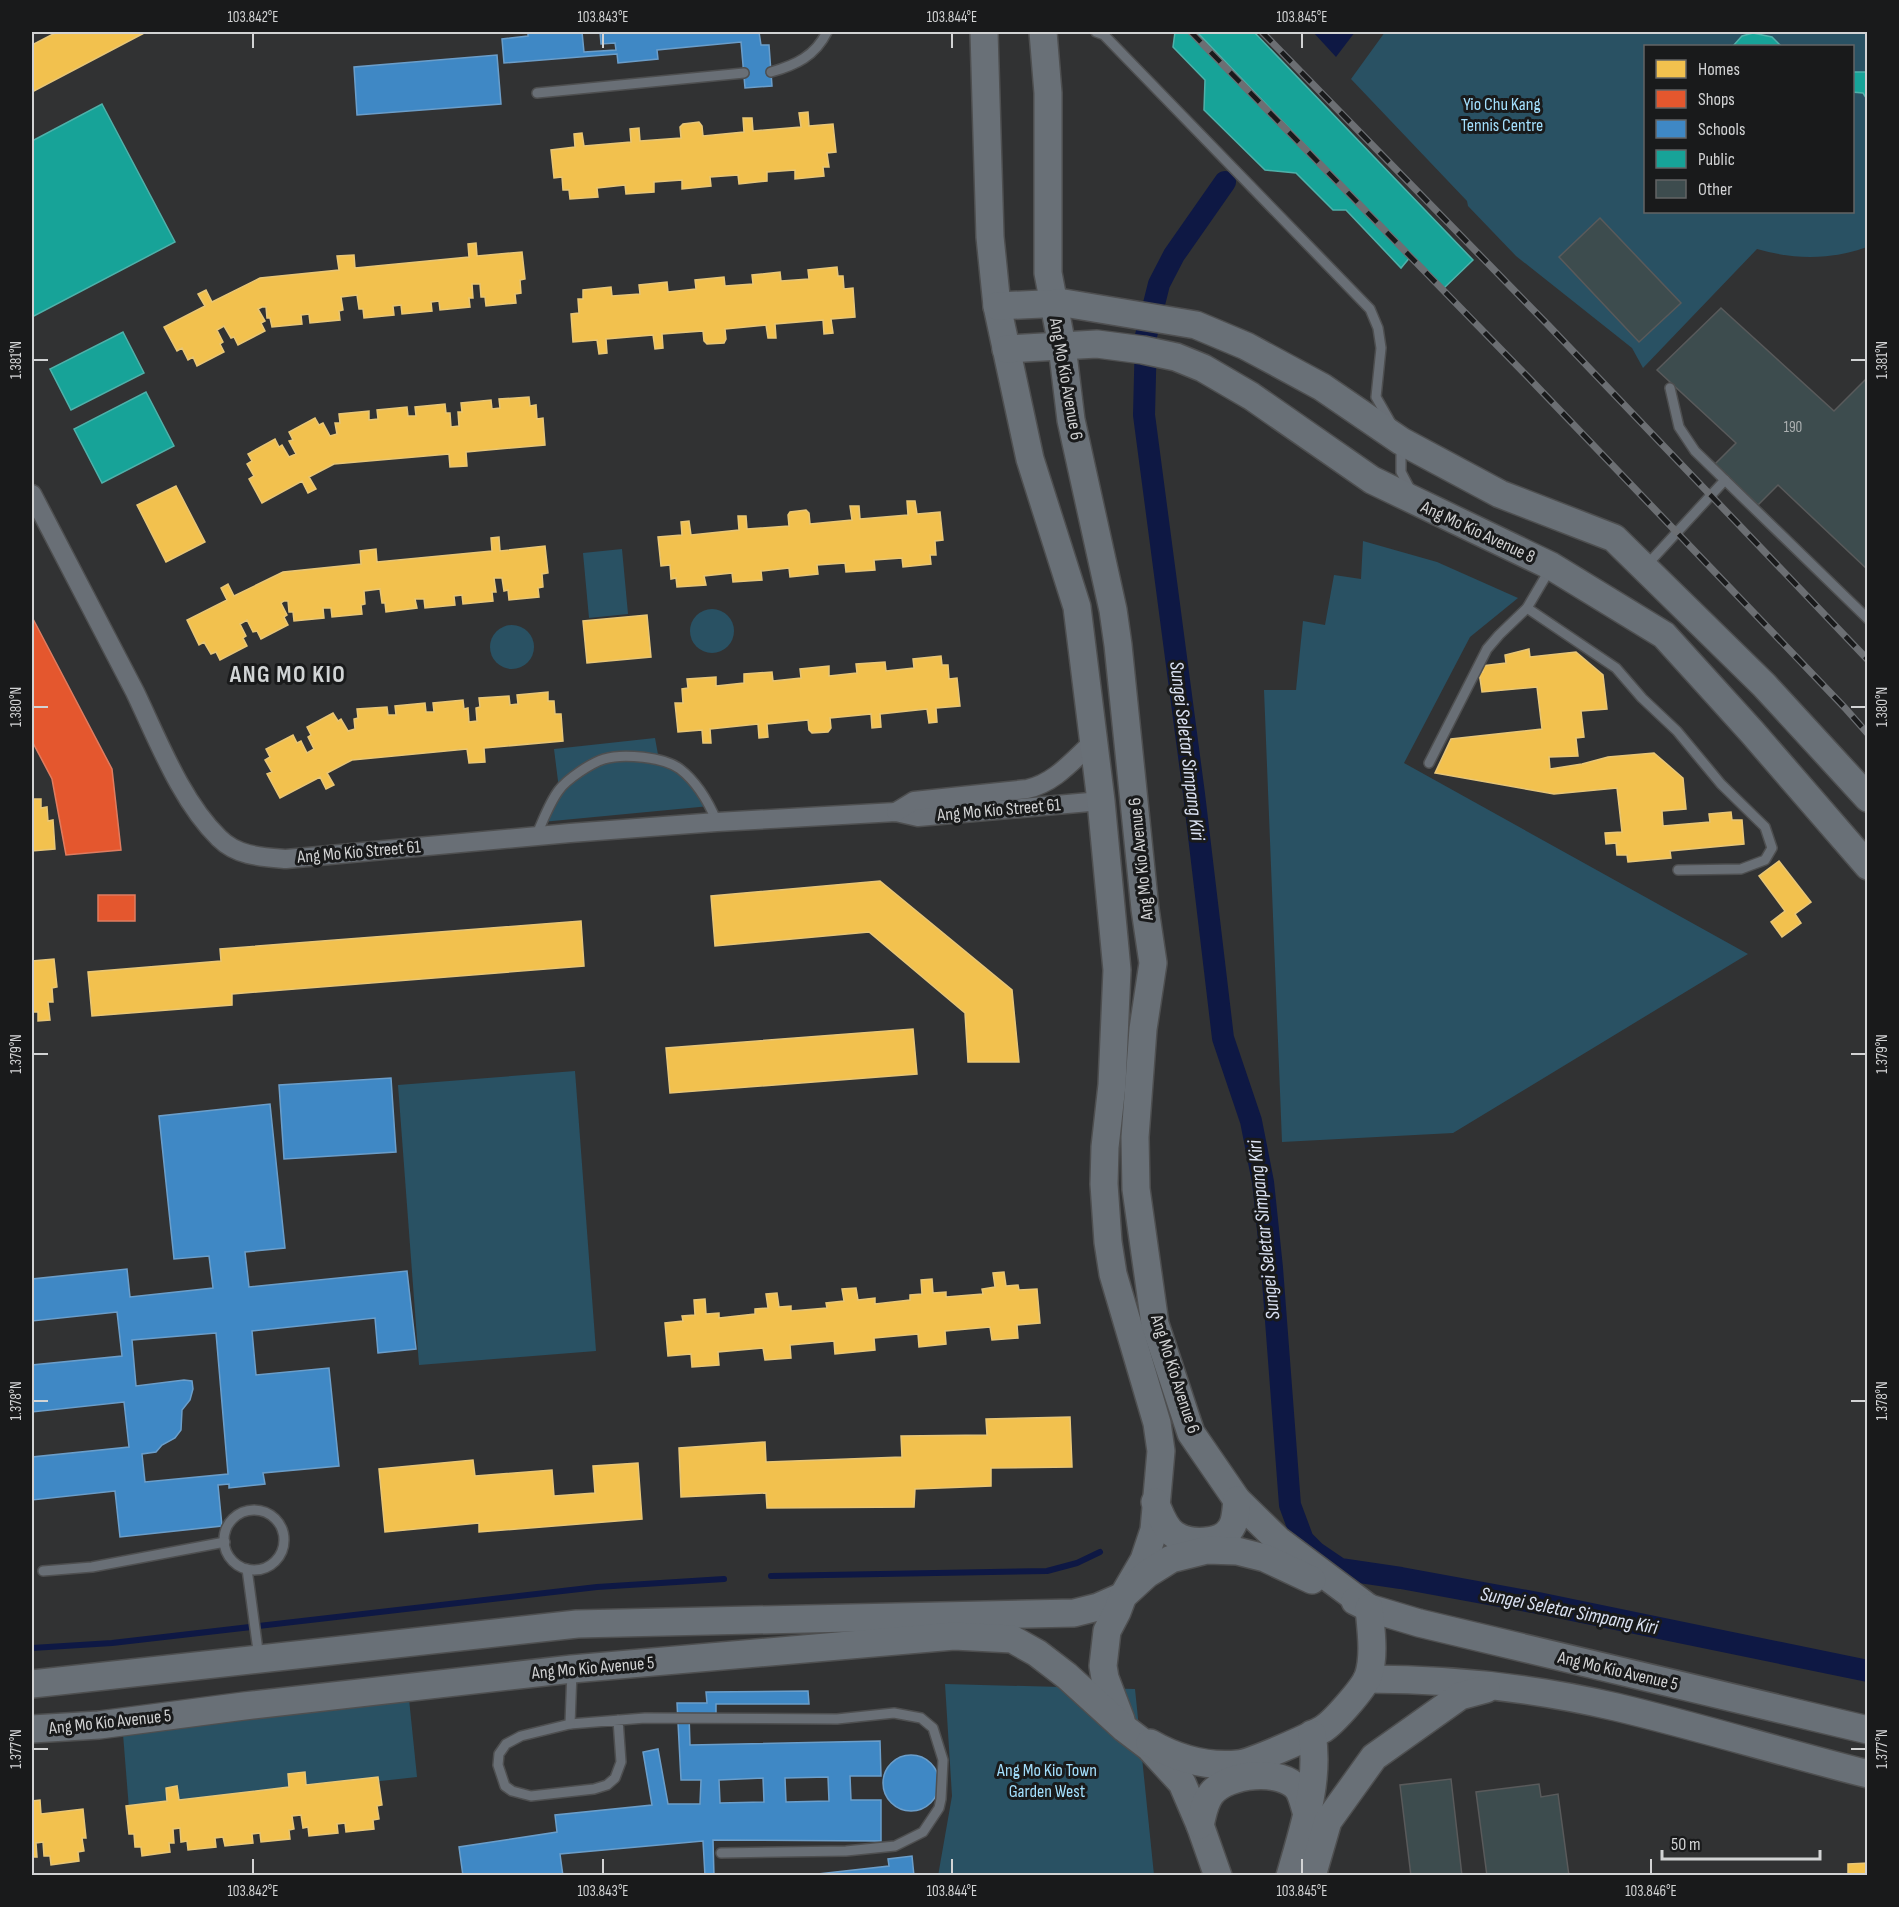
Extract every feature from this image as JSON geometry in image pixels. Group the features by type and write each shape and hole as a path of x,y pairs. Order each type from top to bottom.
{"main road":[{"name":"Ang Mo Kio Avenue 6","path":"984,32 990,237 997,306 1030,459 1077,607 1101,801 1117,970 1112,1085 1105,1147 1104,1184 1108,1242 1113,1274 1157,1423 1161,1451 1154,1530 1144,1560 1123,1596 1107,1631 1104,1666 1109,1692 1124,1728"},
{"name":"Ang Mo Kio Avenue 6","path":"1043,32 1048,93 1048,266 1062,346 1071,420 1113,610 1145,909 1154,963 1143,1029 1135,1147 1136,1189 1155,1324 1191,1433 1237,1500 1278,1540 1369,1608"},
{"path":"997,306 1053,302 1196,325 1246,346 1322,387 1401,441 1500,494 1614,538 1764,684 1868,798"},
{"name":"Ang Mo Kio Avenue 8","path":"1006,349 1097,344 1176,357 1203,368 1251,396 1372,480 1551,567 1664,635 1868,866"},
{"path":"1155,1503 1165,1524 1175,1535 1210,1541 1224,1535 1232,1527 1237,1500"},
{"path":"1048,1614 1107,1583 1127,1561 1155,1503"},
{"path":"32,1684 258,1649 577,1624 1074,1613 1098,1607 1123,1596 1147,1574 1171,1559 1207,1550 1237,1551 1265,1558 1369,1608 1372,1640 1367,1678 1345,1708 1324,1728 1312,1734 1240,1764 1209,1765 1168,1753 1124,1728"},
{"name":"Ang Mo Kio Avenue 5","path":"1369,1608 1419,1623 1868,1730"},
{"path":"842,1617 842,1647"},
{"name":"Ang Mo Kio Avenue 5","path":"32,1729 99,1725 244,1706 572,1669 954,1636 1012,1639 1037,1653 1067,1676 1124,1728"},
{"name":"Ang Mo Kio Avenue 5","path":"1367,1678 1496,1686 1616,1707 1868,1774"},
{"path":"1312,1875 1328,1821 1374,1757 1460,1696 1496,1686"},
{"path":"1124,1728 1149,1747 1182,1783 1218,1875"},
{"path":"1290,1875 1314,1774 1315,1752 1312,1734"},
{"path":"1200,1825 1204,1805 1212,1791 1236,1777 1259,1775 1289,1781 1299,1790 1306,1812"}],"street":[{"name":"Ang Mo Kio Street 61","path":"32,494 191,805 219,838 234,849 253,856 286,859 717,822 896,812 918,818 1101,801"},
{"name":"Ang Mo Kio Street 61","path":"896,812 914,801 1041,786 1057,776 1094,741"}],"lane":[{"path":"771,72 807,58 822,42 827,32"},
{"path":"1096,32 1104,35 1370,309 1378,328 1381,348 1376,397 1401,441 1401,472 1407,485 1428,509"},
{"path":"537,93 744,74"},
{"path":"1670,388 1679,427 1695,450 1868,619"},
{"path":"1645,567 1725,480"},
{"path":"1429,763 1487,649 1499,634 1527,608 1551,567"},
{"path":"1527,608 1616,668 1642,698 1677,731 1721,784 1765,827 1772,848 1765,860 1741,869 1678,870"},
{"path":"536,836 559,789 582,770 604,758 629,756 655,759 680,769 700,790 717,822"},
{"path":"245,1510 260,1510 275,1517 283,1530 284,1546 277,1560 264,1568 247,1569 233,1562 225,1549 224,1533 231,1519 245,1510"},
{"path":"43,1571 92,1567 225,1542"},
{"path":"247,1569 258,1649"},
{"path":"570,1724 572,1669"},
{"path":"618,1720 621,1762 615,1778 607,1785 594,1789 531,1796 512,1791 505,1786 498,1765 499,1754 506,1744 521,1736 570,1724 618,1720 645,1718 837,1719 894,1713 921,1718 933,1728 943,1760 941,1799 939,1808 923,1832 895,1845 846,1851 721,1853"}],"green space":[{"name":"Yio Chu Kang Tennis Centre","path":"1385,32 1867,32 1867,247 1840,254 1812,257 1771,253 1757,249 1643,368 1632,348 1516,256 1468,206 1467,201 1351,79"},
{"path":"1363,541 1437,562 1518,598 1470,637 1404,763 1748,954 1453,1133 1282,1142 1264,690 1296,690 1303,621 1325,625 1334,575 1361,579"},
{"path":"622,549 628,614 589,618 583,553"},
{"path":"712,609 721,610 728,615 733,622 733,640 728,647 721,652 712,653 703,652 696,647 691,640 690,631 691,622 696,615 703,610"},
{"path":"512,625 521,626 528,631 533,638 533,656 528,663 521,668 512,669 503,668 496,663 491,656 490,647 491,638 496,631 503,626"},
{"path":"655,738 659,760 680,769 710,806 542,822 559,789 554,749"},
{"path":"575,1071 596,1351 419,1365 398,1085"},
{"name":"Ang Mo Kio Town Garden West","path":"945,1684 1135,1689 1154,1875 938,1876 952,1796"},
{"path":"409,1699 417,1777 129,1809 123,1734"}],"water":[{"path":"1313,32 1355,32 1336,57"}],"building: Homes":[{"path":"57,32 146,32 32,92 32,45"},
{"path":"808,112 809,126 833,124 836,152 827,153 829,167 823,167 824,176 795,179 795,170 767,172 767,181 739,184 738,175 710,177 711,186 682,189 682,180 654,182 654,192 626,194 625,185 597,188 598,197 570,199 569,190 563,190 562,177 554,178 551,150 575,147 574,134 582,133 584,146 631,142 630,129 639,128 640,141 681,138 680,127 683,124 699,122 703,136 744,132 743,118 752,118 753,131 801,127 799,113"},
{"path":"476,243 477,256 522,252 525,279 520,280 521,293 515,294 516,303 486,306 485,297 481,297 480,284 472,284 473,298 469,298 470,307 440,310 439,301 431,302 432,311 402,314 401,305 393,306 394,315 364,318 363,309 359,309 357,295 341,297 343,310 339,311 340,320 310,323 309,314 301,315 302,324 272,327 270,318 267,318 266,307 262,307 258,309 265,321 261,323 265,331 238,345 224,326 217,330 223,342 220,344 224,352 197,366 193,357 188,360 182,348 177,351 164,327 205,306 198,294 206,290 212,302 260,278 339,270 337,256 354,255 355,268 469,257 468,244"},
{"path":"837,267 838,276 843,276 844,289 853,288 855,317 831,319 833,333 824,334 823,320 775,324 776,338 768,338 766,325 725,329 724,343 707,344 704,341 703,331 662,334 663,348 655,349 653,335 606,339 607,353 599,354 597,340 573,342 571,314 579,313 578,299 583,299 583,290 611,287 612,296 640,294 639,285 667,282 668,292 696,289 695,280 724,277 725,286 753,284 752,275 780,272 781,281 809,279 808,270"},
{"path":"529,397 530,406 536,405 537,419 543,418 545,445 466,452 467,466 450,467 449,454 334,464 309,477 316,489 308,493 302,481 262,503 249,479 254,476 247,464 252,461 248,454 275,439 279,447 282,445 289,457 296,454 289,441 293,440 289,432 315,418 319,425 323,423 330,436 337,434 335,423 340,423 339,414 369,411 369,420 378,419 377,410 407,407 408,416 416,416 415,407 445,404 446,413 450,413 451,427 459,426 458,412 462,412 461,403 491,400 492,409 500,408 499,399"},
{"path":"176,486 205,542 166,562 137,505"},
{"path":"907,501 915,501 917,514 940,512 943,540 935,541 936,555 930,555 931,564 903,567 902,558 874,560 875,570 846,572 845,563 817,565 818,574 790,577 789,568 761,571 762,580 733,582 732,573 704,576 706,585 677,587 676,578 671,579 670,565 661,566 658,537 682,535 681,522 689,521 691,535 739,530 738,516 746,516 747,529 789,526 790,512 806,510 809,513 810,524 852,520 850,506 859,506 860,519 908,515"},
{"path":"499,537 500,551 545,546 548,573 542,574 543,587 538,588 539,597 509,600 508,590 504,591 502,578 494,578 496,592 492,592 493,601 463,604 462,595 454,596 455,605 425,608 424,599 415,599 417,608 386,612 380,589 364,591 365,604 361,605 362,614 332,617 331,608 323,608 324,618 294,621 293,612 289,612 288,601 284,601 281,603 287,615 284,617 288,625 261,639 257,631 253,632 247,620 240,624 246,636 243,638 247,646 220,660 216,652 211,654 204,642 199,645 187,620 227,600 221,588 228,584 234,596 283,572 361,564 360,551 376,549 377,562 492,551 491,538"},
{"path":"647,615 651,657 587,663 583,621"},
{"path":"1529,649 1530,657 1576,652 1603,675 1607,709 1581,711 1584,737 1576,738 1578,756 1549,757 1550,769 1608,757 1654,753 1683,778 1686,809 1662,811 1663,826 1710,822 1709,814 1731,812 1732,820 1742,820 1744,844 1670,851 1671,858 1628,862 1627,855 1617,855 1616,843 1606,844 1605,833 1622,832 1617,788 1554,794 1435,773 1451,739 1542,729 1537,687 1482,692 1479,672 1483,672 1482,666 1506,663 1505,655"},
{"path":"941,656 942,665 948,665 949,679 957,678 960,706 936,708 937,722 929,723 927,709 880,714 881,727 872,728 871,714 830,718 831,728 828,732 812,733 809,730 808,720 767,724 768,737 759,738 758,724 710,729 711,743 703,743 702,730 678,732 675,703 683,703 682,689 688,688 687,679 716,677 716,686 744,683 744,674 772,672 773,681 801,678 800,669 829,666 829,676 857,673 856,664 885,662 886,671 914,668 913,659"},
{"path":"548,692 548,701 554,701 555,714 561,714 563,741 484,748 485,762 469,763 467,749 352,760 327,773 334,785 326,789 320,777 280,798 267,774 272,772 265,760 270,757 266,749 293,735 297,743 301,741 307,753 314,749 308,737 311,735 307,727 333,713 338,721 341,719 348,731 355,729 354,719 358,718 357,709 387,707 388,715 396,715 395,706 425,703 426,712 434,712 433,703 463,700 464,709 468,708 469,722 477,721 476,708 480,707 479,698 509,696 510,705 518,704 517,695"},
{"path":"32,799 41,799 41,808 47,807 48,821 53,820 55,849 32,851"},
{"path":"1779,861 1811,902 1795,914 1801,923 1782,937 1771,922 1785,911 1759,876"},
{"path":"880,881 1012,990 1019,1062 968,1062 965,1013 869,932 715,946 711,896"},
{"path":"581,921 584,966 232,994 232,1005 92,1016 88,972 221,961 220,949"},
{"path":"54,959 57,987 52,988 53,1002 48,1002 50,1020 38,1021 38,1012 32,1012 32,961"},
{"path":"913,1029 917,1074 670,1093 666,1048"},
{"path":"1004,1272 1006,1286 1018,1285 1019,1290 1037,1289 1040,1323 1017,1325 1018,1338 992,1340 990,1327 945,1331 946,1344 919,1347 918,1334 874,1338 875,1350 835,1354 834,1341 790,1345 791,1358 765,1360 763,1348 718,1352 719,1365 692,1367 691,1354 668,1356 665,1323 683,1321 682,1316 695,1315 694,1300 705,1299 706,1314 719,1313 719,1318 755,1314 755,1309 768,1308 766,1294 777,1293 779,1307 791,1306 791,1311 827,1308 826,1303 844,1301 842,1289 856,1288 858,1300 875,1298 875,1304 910,1300 910,1295 922,1294 921,1280 932,1279 933,1293 946,1292 946,1297 983,1294 982,1289 995,1287 993,1273"},
{"path":"1070,1417 1072,1467 991,1468 991,1486 915,1489 914,1507 767,1508 766,1493 681,1497 679,1448 765,1442 766,1462 902,1457 901,1436 987,1435 986,1419"},
{"path":"473,1460 475,1476 552,1470 554,1496 595,1493 593,1466 638,1463 642,1519 479,1532 479,1523 385,1532 379,1469"},
{"path":"305,1772 306,1785 378,1777 382,1805 377,1806 379,1819 373,1820 374,1829 346,1832 345,1823 337,1824 338,1833 309,1836 308,1827 303,1828 301,1815 292,1816 294,1829 289,1830 290,1839 261,1842 260,1833 252,1834 253,1843 225,1846 223,1837 215,1838 216,1847 188,1850 187,1841 181,1842 180,1828 173,1829 174,1843 169,1843 170,1852 142,1856 141,1847 135,1847 134,1834 129,1834 126,1806 167,1801 166,1788 177,1786 179,1800 289,1787 288,1774"},
{"path":"40,1800 41,1814 83,1809 86,1838 82,1838 84,1851 78,1852 79,1861 51,1865 50,1856 44,1856 43,1842 36,1843 37,1857 32,1857 32,1801"},
{"path":"1868,1863 1868,1876 1848,1876 1848,1864"}],"building: Shops":[{"path":"32,617 112,769 121,850 66,855 52,779 32,741"},
{"path":"98,895 135,895 135,921 98,921"}],"building: Schools":[{"path":"528,32 582,32 584,52 616,50 615,43 601,44 600,32 759,32 761,45 769,45 772,86 745,88 741,42 657,50 658,59 618,63 617,54 504,63 502,39 528,36"},
{"path":"497,55 501,104 357,115 354,67"},
{"path":"391,1078 396,1152 284,1159 279,1085"},
{"path":"270,1104 285,1248 245,1252 249,1287 407,1271 416,1349 378,1353 375,1318 252,1331 256,1375 329,1368 339,1466 263,1473 265,1484 229,1488 229,1484 218,1485 222,1526 120,1537 115,1491 32,1500 32,1457 129,1447 124,1402 32,1412 32,1365 122,1356 117,1312 32,1321 32,1279 127,1269 130,1297 213,1288 209,1256 174,1259 159,1116","holes":["216,1333 228,1474 145,1482 142,1454 156,1452 162,1445 175,1438 181,1430 182,1410 190,1400 193,1389 192,1381 184,1380 136,1386 132,1340"]},
{"path":"808,1691 809,1704 716,1704 716,1715 689,1715 690,1745 880,1741 881,1776 850,1776 851,1800 881,1800 881,1841 713,1840 714,1876 705,1876 703,1841 560,1854 563,1876 463,1876 459,1847 557,1832 555,1815 652,1805 643,1752 658,1749 668,1804 700,1804 701,1780 681,1780 677,1703 707,1703 706,1692","holes":["828,1777 829,1801 786,1802 785,1778","763,1778 764,1802 720,1803 719,1780"]},
{"path":"911,1755 922,1757 931,1763 937,1772 939,1783 937,1794 931,1803 922,1809 911,1811 900,1809 891,1803 885,1794 883,1783 885,1772 891,1763 900,1757"},
{"path":"912,1856 914,1876 800,1876 889,1866 888,1859"}],"building: Public":[{"path":"1175,32 1197,32 1411,256 1401,268 1346,210 1333,210 1296,173 1265,170 1204,110 1205,80 1173,47"},
{"path":"1197,32 1254,32 1473,260 1443,289"},
{"path":"1753,33 1772,37 1780,45 1734,45 1742,36"},
{"path":"1854,72 1868,72 1868,101 1863,93 1854,92"},
{"path":"102,104 175,242 32,317 32,141"},
{"path":"123,332 144,373 71,410 50,369"},
{"path":"146,392 174,446 102,483 74,429"}],"building: Other":[{"path":"1600,218 1681,303 1639,342 1559,257"},
{"path":"1721,308 1834,411 1868,377 1868,570 1778,485 1758,505 1715,464 1736,443 1657,370"},
{"path":"1451,1779 1462,1876 1411,1876 1400,1785"},
{"path":"1539,1784 1541,1797 1558,1794 1569,1876 1487,1876 1476,1792"}],"waterway":[{"name":"Sungei Seletar Simpang Kiri","path":"1225,182 1174,255 1159,284 1146,336 1144,415 1194,794 1223,1038 1251,1121 1263,1182 1272,1268 1290,1505 1303,1540 1315,1552 1340,1569 1538,1603 1868,1671"},
{"name":"Sungei Seletar Simpang Kiri","path":"1279,1430 1284,1417"},
{"path":"771,1576 1047,1571 1077,1563 1100,1552"},
{"path":"32,1648 112,1643 597,1587 724,1579"}],"railway":[{"path":"1191,32 1527,376 1868,734"},
{"path":"1262,32 1549,326 1868,660"}],"district":[{"name":"ANG MO KIO","path":"288,674"}]}
